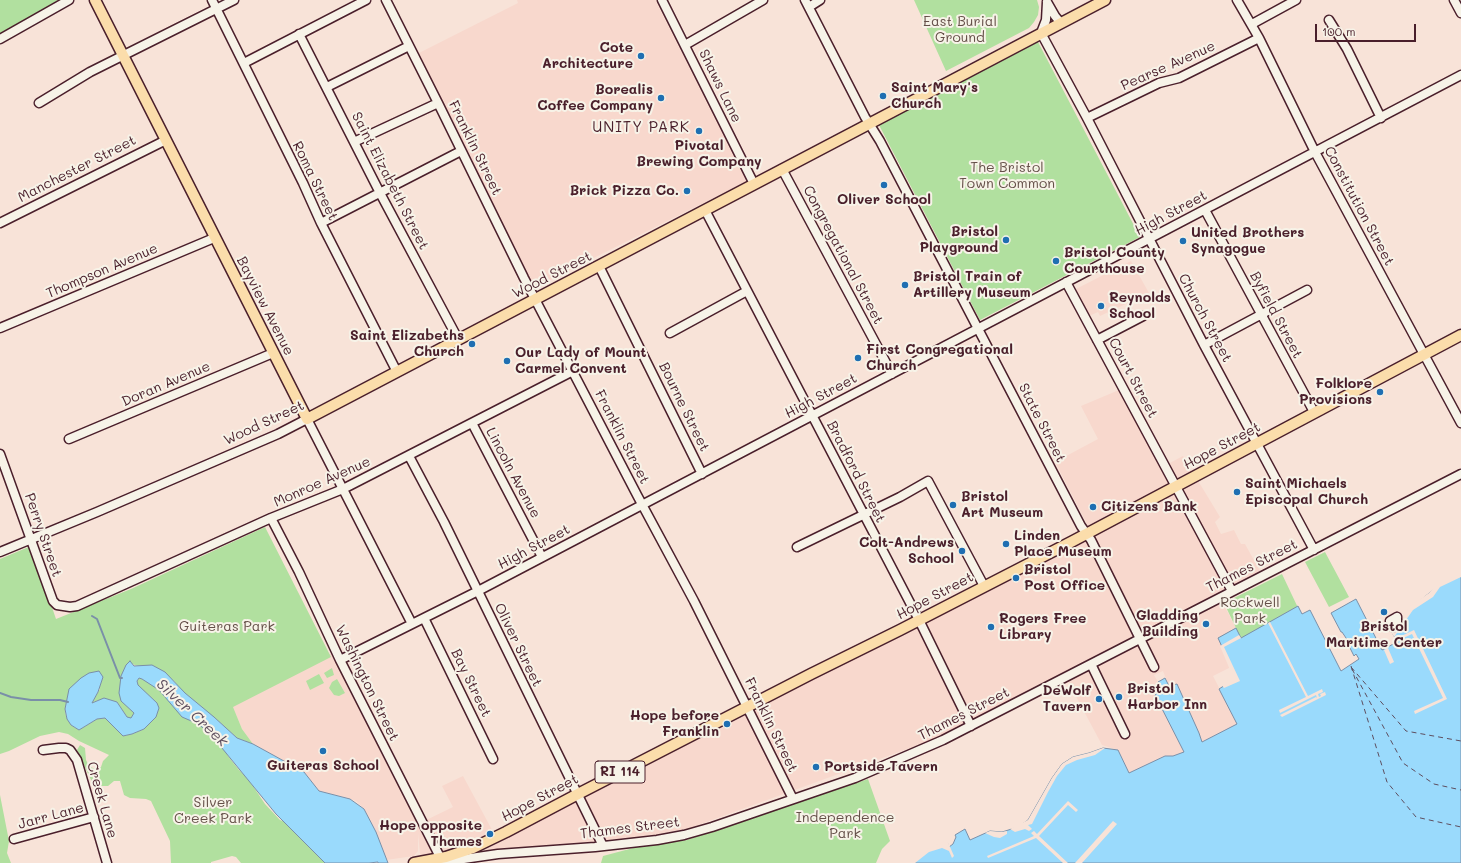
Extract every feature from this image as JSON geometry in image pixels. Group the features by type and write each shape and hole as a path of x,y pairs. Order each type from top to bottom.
{"main road":[{"name":"Bayview Avenue","path":"95,0 124,55 214,238 307,419"},
{"name":"Wood Street","path":"307,419 600,266 1060,22 1105,0"},
{"name":"Hope Street","path":"414,863 441,859 473,848 487,841 1087,533 1461,335"}],"street":[{"path":"0,39 69,0"},
{"name":"Roma Street","path":"212,0 321,223 397,372"},
{"path":"39,103 90,72 234,0"},
{"path":"244,63 366,0"},
{"name":"Franklin Street","path":"386,0 535,299 574,371 642,505 694,601 793,799"},
{"name":"Shaws Lane","path":"662,0 754,184"},
{"path":"685,45 763,0"},
{"path":"807,3 820,0"},
{"name":"Constitution Street","path":"1237,0 1252,24 1315,152 1461,423"},
{"path":"1252,24 1296,0"},
{"path":"1454,0 1461,13"},
{"path":"1046,1 1060,22"},
{"path":"1041,33 1046,20 1046,1"},
{"name":"State Street","path":"807,3 1081,526 1087,533 1141,638 1154,667"},
{"path":"1329,20 1347,49 1381,118"},
{"name":"Church Street","path":"1041,33 1088,118 1204,345 1314,550"},
{"name":"Saint Elizabeth Street","path":"299,34 380,193 458,339"},
{"name":"Pearse Avenue","path":"1088,118 1159,83 1179,78 1259,38"},
{"path":"327,87 409,46"},
{"name":"High Street","path":"340,660 478,591 1461,75"},
{"path":"354,142 438,103"},
{"name":"Manchester Street","path":"0,223 166,140"},
{"path":"321,223 461,151"},
{"name":"Congregational Street","path":"782,169 892,374"},
{"name":"Bradford Street","path":"705,210 919,620 971,726"},
{"name":"Byfield Street","path":"1205,210 1314,412"},
{"name":"Thompson Avenue","path":"0,328 214,238"},
{"name":"Bourne Street","path":"600,266 702,474"},
{"name":"Court Street","path":"1066,282 1177,486 1232,591"},
{"path":"1204,345 1307,290"},
{"path":"670,333 747,291"},
{"path":"1097,340 1142,316"},
{"name":"Doran Avenue","path":"69,439 273,352"},
{"name":"Monroe Avenue","path":"77,606 271,518 343,489 574,371"},
{"name":"Bayview Avenue","path":"307,419 412,624"},
{"name":"Wood Street","path":"0,552 278,434 307,419"},
{"name":"Lincoln Avenue","path":"472,423 542,557"},
{"name":"Perry Street","path":"0,455 53,601 57,605 65,607 77,606"},
{"name":"Oliver Street","path":"409,456 478,591 603,846"},
{"name":"Thames Street","path":"441,859 457,860 498,854 603,846 657,840 684,835 712,827 855,778 943,740 971,726 1461,474"},
{"path":"797,547 900,497 928,481 984,586"},
{"name":"Washington Street","path":"271,518 299,572 340,660 441,859"},
{"name":"Bay Street","path":"424,618 493,759"},
{"path":"1091,664 1125,734"},
{"name":"Creek Lane","path":"43,750 62,748 70,750 77,760 107,863"},
{"name":"Jarr Lane","path":"14,839 94,817"},
{"path":"487,841 498,854"}],"shaded area":[{"path":"517,0 658,0 749,180 534,288 417,54 518,3"},
{"path":"1131,261 1149,293 1100,316 1098,312 1089,316 1074,290"},
{"path":"1125,384 1168,464 1183,456 1220,517 1215,522 1221,534 1234,530 1241,544 1245,544 1260,571 1218,594 1236,628 1231,667 1213,676 1238,724 1202,742 1176,684 1169,686 1163,671 1154,675 1162,689 1185,752 1173,756 1165,756 1129,773 1118,750 1102,745 1064,674 932,740 657,840 421,863 418,833 418,851 414,856 386,860 376,832 364,809 356,801 319,791 304,772 253,744 242,729 232,705 332,653 418,824 453,807 442,786 463,776 498,841 1091,532 1055,462 1098,439 1081,406 1119,390"}],"green space":[{"path":"0,0 58,0 0,42"},
{"name":"East Burial Ground","path":"914,0 1037,0 1039,7 1038,15 1029,28 946,71"},
{"name":"The Bristol Town Common","path":"1038,42 1140,237 980,320 879,125"},
{"path":"265,527 331,657 233,707 242,729 253,744 237,738 215,718 194,706 183,705 173,695 179,697 184,694 174,681 159,672 144,666 141,667 132,664 128,670 122,691 123,700 135,714 130,720 117,702 99,700 91,703 100,689 97,686 88,686 68,697 65,709 66,716 71,725 79,730 97,719 105,718 123,736 132,734 144,729 157,715 157,703 138,687 137,681 139,678 151,682 161,690 182,713 194,717 203,723 225,746 228,756 239,770 247,777 265,804 280,820 290,824 312,848 324,858 334,863 241,863 236,857 232,856 211,863 171,863 170,841 151,801 146,799 130,798 124,795 120,781 114,781 108,786 96,786 92,782 77,750 80,745 85,748 86,760 89,766 95,769 101,767 103,761 109,755 79,741 68,734 59,732 40,736 0,754 0,559 31,546 56,619 131,589"},
{"path":"1325,552 1349,597 1329,607 1305,562"},
{"name":"Rockwell Park","path":"1282,574 1300,612 1244,639 1218,638 1236,628 1224,603"},
{"path":"332,668 334,675 327,678 324,673"},
{"path":"319,674 324,683 310,690 306,681"},
{"path":"337,679 345,693 339,696 334,695 329,688 332,682"},
{"name":"Independence Park","path":"868,779 890,841 882,849 876,863 601,863 603,856 637,847 687,840"},
{"path":"0,795 9,841 7,853 11,863 0,863"}],"water":[{"path":"1461,575 1461,863 913,863 926,851 947,842 949,847 953,844 956,837 955,835 965,829 970,840 990,831 1002,832 1018,827 1028,820 1052,778 1062,764 1073,757 1103,748 1118,750 1129,773 1165,756 1173,756 1184,752 1155,695 1162,689 1158,682 1165,678 1169,686 1177,684 1202,742 1237,724 1219,689 1236,678 1218,638 1236,628 1241,638 1298,606 1302,614 1310,610 1341,671 1359,659 1356,654 1354,656 1347,642 1348,641 1341,632 1331,613 1356,599 1382,650 1397,642 1393,634 1411,608 1439,585"},
{"path":"130,661 134,666 152,665 165,672 185,693 237,738 253,744 304,772 319,791 350,799 364,809 376,832 388,863 325,863 276,814 208,731 196,723 182,717 159,690 142,679 139,678 137,681 138,685 157,703 159,708 156,717 144,729 123,736 105,718 97,719 79,730 71,725 67,719 65,709 69,689 89,673 99,671 103,677 98,692 92,703 104,698 117,702 127,717 131,718 134,713 121,701 119,693 121,676 126,665"}],"pier":[{"path":"1461,573 1461,577 1440,587 1433,597 1413,610 1394,637 1392,633 1402,620 1409,607 1429,593 1438,583"},
{"path":"1270,622 1308,696 1322,689 1323,692 1318,694 1319,697 1321,696 1320,694 1325,692 1326,695 1282,717 1280,715 1316,697 1317,698 1316,695 1280,713 1279,710 1306,697 1268,623"},
{"path":"1414,630 1447,699 1415,714 1414,711 1443,698 1412,634 1397,641 1395,639"},
{"path":"1239,635 1241,638 1224,647 1240,681 1224,688 1221,684 1233,677 1220,646"},
{"path":"1388,648 1394,662 1390,664 1384,650"},
{"path":"1105,748 1095,755 1066,765 1057,776 1032,824 1028,825 1032,829 1029,831 1025,829 1015,832 1010,829 1028,820 1052,778 1062,764 1073,757"},
{"path":"1068,801 1078,810 1076,812 1068,805 1039,836 1068,863 1063,863 1036,838 988,858 987,856 1034,836 1031,833 1034,831 1037,834"},
{"path":"1113,821 1117,824 1082,863 1075,863"},
{"path":"990,831 1007,831 1007,834 1000,838 985,833"},
{"path":"947,840 954,856 952,858 949,851 942,848 929,852 913,863 911,856 925,848 927,849"},
{"path":"553,861 589,861 590,863 536,863"}],"waterway":[{"path":"92,616 97,619 120,678 122,678"},
{"name":"Silver Creek","path":"0,693 11,697 31,700 60,700 68,702"}],"ferry route":[{"path":"1351,666 1387,782 1416,817 1461,827"},
{"path":"1351,667 1406,731 1461,741"},
{"path":"1352,669 1403,763 1434,784 1461,790"}],"place":[{"name":"Cote Architecture","path":"641,56"},
{"name":"Saint Mary's Church","path":"883,96"},
{"name":"Borealis Coffee Company","path":"661,98"},
{"name":"Pivotal Brewing Company","path":"699,131"},
{"name":"Oliver School","path":"884,185"},
{"name":"Brick Pizza Co.","path":"687,191"},
{"name":"Bristol Playground","path":"1006,240"},
{"name":"United Brothers Synagogue","path":"1183,241"},
{"name":"Bristol County Courthouse","path":"1056,261"},
{"name":"Bristol Train of Artillery Museum","path":"905,285"},
{"name":"Reynolds School","path":"1101,306"},
{"name":"Saint Elizabeths Church","path":"472,344"},
{"name":"First Congregational Church","path":"858,358"},
{"name":"Our Lady of Mount Carmel Convent","path":"507,361"},
{"name":"Folklore Provisions","path":"1380,392"},
{"name":"Saint Michaels Episcopal Church","path":"1237,492"},
{"name":"Bristol Art Museum","path":"953,505"},
{"name":"Citizens Bank","path":"1093,507"},
{"name":"Linden Place Museum","path":"1006,544"},
{"name":"Colt-Andrews School","path":"962,551"},
{"name":"Bristol Post Office","path":"1016,578"},
{"name":"Bristol Maritime Center","path":"1384,612"},
{"name":"Gladding Building","path":"1206,624"},
{"name":"Rogers Free Library","path":"991,627"},
{"name":"Bristol Harbor Inn","path":"1119,697"},
{"name":"DeWolf Tavern","path":"1099,699"},
{"name":"Hope before Franklin","path":"727,724"},
{"name":"Guiteras School","path":"323,751"},
{"name":"Portside Tavern","path":"816,767"},
{"name":"Hope opposite Thames","path":"490,834"}],"district":[{"name":"UNITY PARK","path":"641,127"}],"park label":[{"name":"Guiteras Park","path":"227,627"},
{"name":"Silver Creek Park","path":"213,812"}]}
